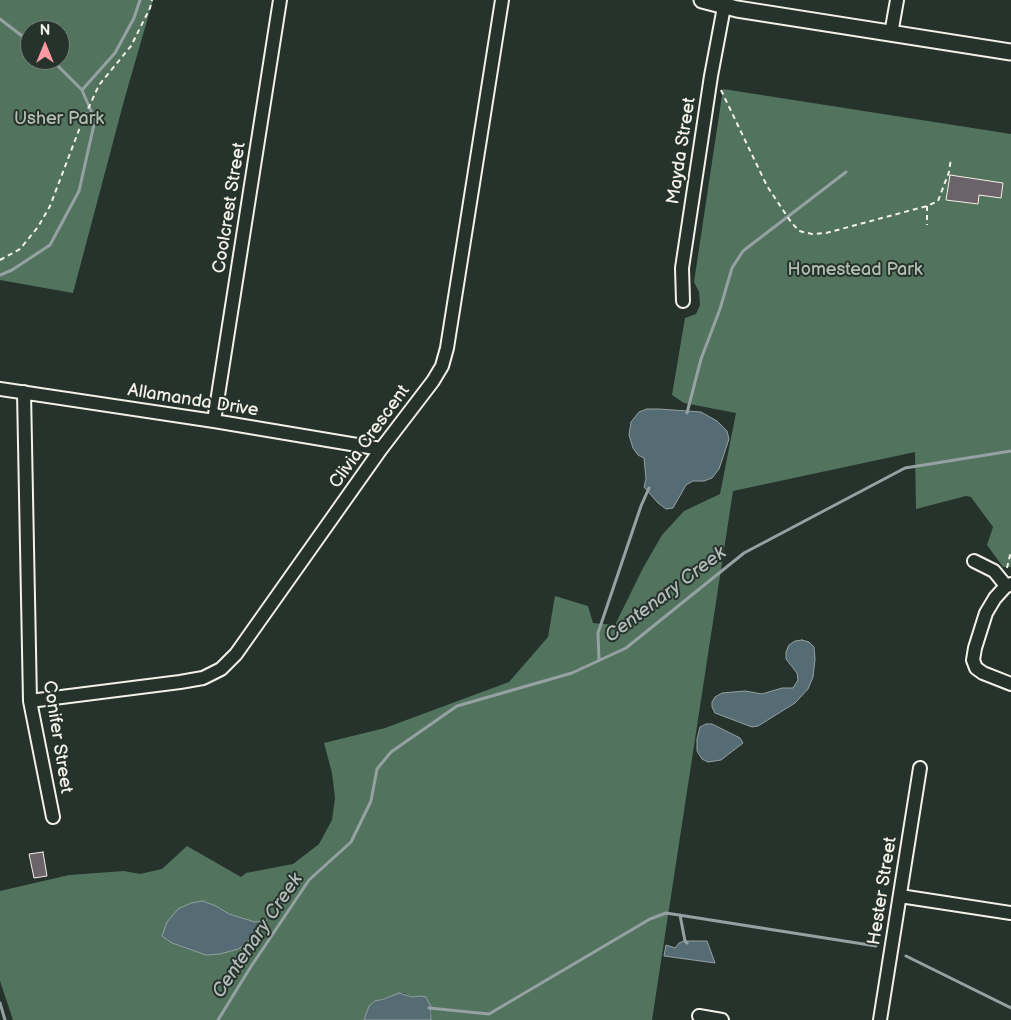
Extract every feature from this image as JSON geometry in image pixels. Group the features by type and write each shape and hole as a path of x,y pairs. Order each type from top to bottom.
{"street":[{"name":"Coolcrest Street","path":"214,421 280,0"},
{"name":"Clivia Crescent","path":"30,701 180,682 203,678 221,669 236,654 442,366 447,348 502,0"},
{"path":"702,0 724,7 1011,52"},
{"path":"891,34 897,0"},
{"name":"Mayda Street","path":"683,301 682,268 711,76 724,7"},
{"name":"Allamanda Drive","path":"0,388 381,449"},
{"name":"Conifer Street","path":"24,392 30,701 53,817"},
{"path":"974,561 994,571 1006,584 986,613 973,660 976,668 983,673 1011,684"},
{"name":"Hester Street","path":"880,1020 920,768"},
{"path":"900,896 1011,913"},
{"path":"698,1016 722,1020"}],"path":[{"path":"0,260 20,249 38,227 50,206 84,117 99,85 131,46 150,8 152,0"},
{"path":"711,76 716,80 767,186 799,231 812,234 826,233 927,206 938,201 951,158"},
{"path":"927,206 927,225"},
{"path":"1006,584 1011,551"}],"green space":[{"name":"Usher Park","path":"0,0 153,0 125,97 73,293 0,280"},
{"name":"Homestead Park","path":"723,89 1011,134 1011,567 1003,567 987,545 993,527 971,497 966,496 916,509 915,452 733,491 652,1020 431,1020 432,1011 420,996 412,997 403,993 375,1001 369,1006 364,1020 13,1020 0,981 0,891 69,875 124,871 140,874 162,869 187,846 241,877 246,873 293,864 319,844 332,820 335,798 332,773 324,743 385,728 509,682 548,637 555,596 588,606 593,623 615,625 643,568 662,535 684,511 720,494 736,413 684,403 672,395 685,318 696,314 700,305 699,292 694,282","holes":["204,901 229,914 255,922 266,920 251,939 220,954 206,955 172,943 191,903"]}],"water":[{"path":"647,409 701,412 717,421 727,431 729,439 719,469 712,478 704,481 693,481 686,485 673,508 666,509 644,487 646,479 644,458 638,455 633,448 629,435 631,422 639,412"},
{"path":"795,641 809,642 814,647 813,677 808,689 795,703 758,726 752,727 715,713 712,702 715,697 722,693 745,691 762,694 782,688 793,688 798,680 797,673 786,659 786,652 789,645"},
{"path":"712,724 740,738 743,743 721,760 708,762 702,759 697,751 697,739 700,727"},
{"path":"203,901 229,914 255,922 267,920 247,944 238,949 220,954 206,955 172,943 162,936 167,922 178,909 191,903"},
{"path":"684,941 707,941 715,963 664,956 666,945 675,948"},
{"path":"399,993 412,997 426,997 431,1007 431,1020 364,1020 369,1006 375,1001"}],"building":[{"path":"950,175 1003,183 1001,198 979,195 978,204 946,200"},
{"path":"43,852 47,876 34,878 29,854"}],"waterway":[{"path":"82,90 115,53 134,18 140,0"},
{"path":"0,19 20,34"},
{"path":"0,275 12,270 50,245 79,191 95,120 82,90 62,70"},
{"path":"687,413 701,359 720,309 732,268 743,251 846,172"},
{"name":"Centenary Creek","path":"218,1020 250,968 309,880 351,842 371,801 377,769 391,752 457,706 572,673 626,648 744,553 905,468 1011,451"},
{"path":"599,660 598,633 641,506 649,488"},
{"path":"429,1008 489,1014 650,919 666,913 876,946"},
{"path":"680,915 687,943"},
{"path":"906,956 1011,1008"},
{"path":"0,1003 5,1020"}]}
